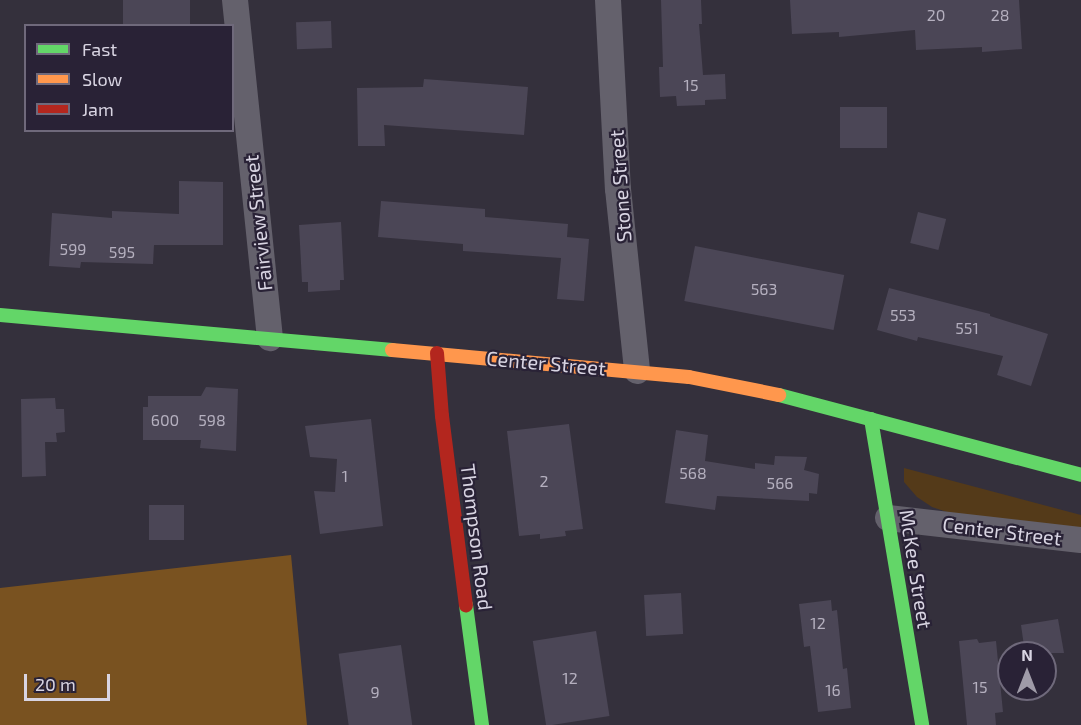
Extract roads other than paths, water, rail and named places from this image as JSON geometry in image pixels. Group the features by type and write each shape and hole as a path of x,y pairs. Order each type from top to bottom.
{"main road":[{"name":"Center Street","path":"0,315 637,371 736,385 1081,475"},
{"name":"Thompson Road","path":"437,353 443,428 482,725"},
{"name":"McKee Street","path":"871,419 922,725"}],"street":[{"name":"Fairview Street","path":"235,0 270,338"},
{"name":"Stone Street","path":"608,0 618,189 637,371"},
{"name":"Center Street","path":"888,518 1081,540"}]}
